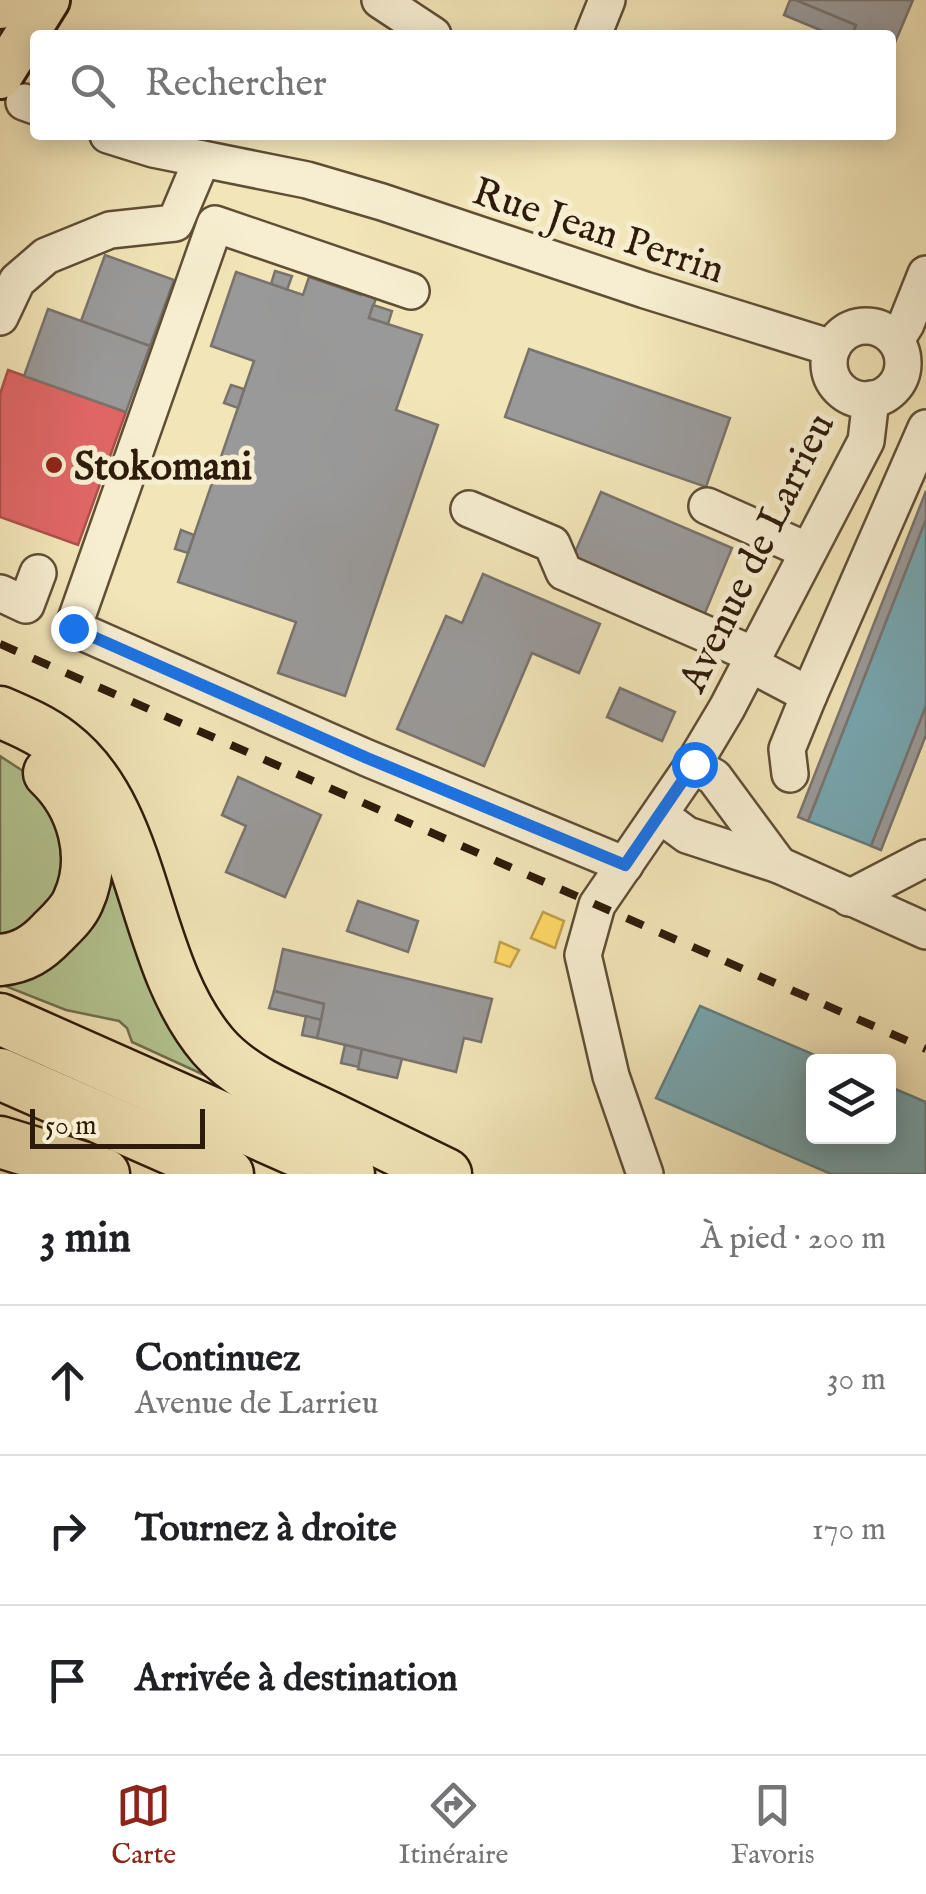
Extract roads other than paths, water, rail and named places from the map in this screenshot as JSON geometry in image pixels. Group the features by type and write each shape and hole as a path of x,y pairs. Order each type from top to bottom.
{"highway":[{"path":"0,712 39,729 61,744 99,784 123,835 166,964 198,1026 216,1050 272,1090 446,1174"},
{"path":"0,738 26,753 69,796 82,820 86,847 78,902 64,921 34,950 0,960"},
{"path":"0,1019 350,1174"},
{"path":"0,1074 228,1174"},
{"path":"0,1142 104,1174"}],"main road":[{"path":"0,7 4,0"},
{"path":"39,30 48,0"},
{"path":"20,95 30,61"}],"street":[{"path":"380,0 426,30"},
{"path":"595,30 607,0"},
{"name":"Rue Jean Perrin","path":"124,140 307,180 382,202 832,348"},
{"path":"0,317 17,281 46,256 110,230 175,223 202,159"},
{"path":"412,291 215,224 73,628 367,758 625,865"},
{"name":"Avenue de Larrieu","path":"832,348 831,374 846,394 872,399 891,390 902,372 901,350 896,340 926,274"},
{"path":"832,348 841,335 854,327 869,325 896,340"},
{"name":"Avenue de Larrieu","path":"645,1174 611,1076 583,955 598,905 728,708 866,441 872,399"},
{"path":"790,774 787,749 808,695 920,443 866,441"},
{"path":"707,506 808,552"},
{"path":"470,509 552,544 564,572 752,660 808,695"},
{"path":"0,593 26,605 38,573"},
{"path":"694,764 714,776 779,865"},
{"path":"660,815 687,835 779,865 926,932"},
{"path":"849,898 926,858"}],"railway":[{"path":"0,644 926,1049"}],"place":[{"name":"Stokomani","path":"54,465"}]}
